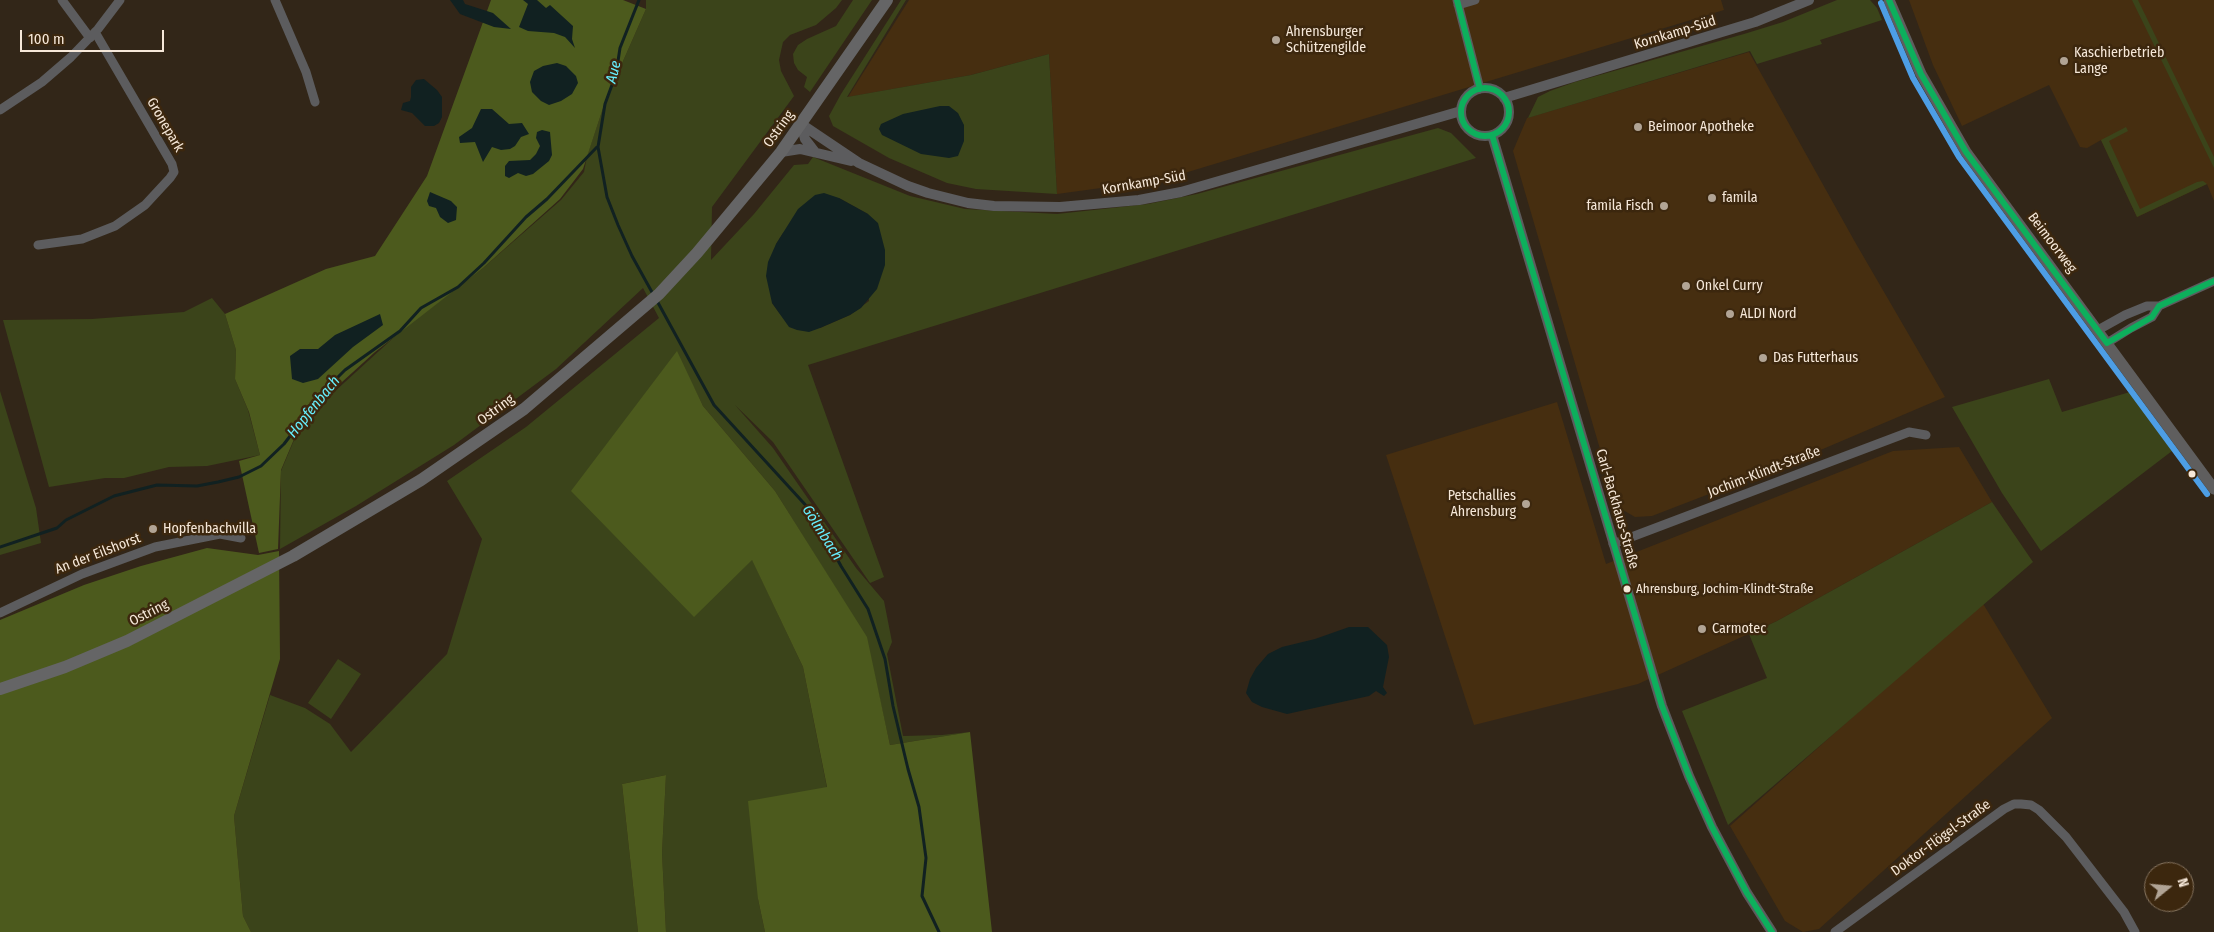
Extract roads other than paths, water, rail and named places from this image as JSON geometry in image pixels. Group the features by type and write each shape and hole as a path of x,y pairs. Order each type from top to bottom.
{"main road":[{"name":"Ostring","path":"0,689 65,667 127,641 293,556 421,480 546,391 659,294 697,253 781,152 886,0"},
{"name":"Beimoorweg","path":"1890,0 1921,74 1951,127 1983,175 2214,489"}],"street":[{"path":"62,0 92,35"},
{"path":"0,110 42,82 92,35 120,0"},
{"path":"275,0 306,72 314,102"},
{"path":"1475,0 1458,3 1480,89"},
{"name":"Kornkamp-Süd","path":"1506,102 1547,86 1755,22 1810,0"},
{"name":"Gronepark","path":"38,245 82,239 116,226 145,205 174,172 172,164 92,35"},
{"path":"1480,89 1496,91 1506,102 1508,121 1504,127 1492,135 1486,136 1472,133 1463,122 1462,105 1469,95 1480,89"},
{"name":"Kornkamp-Süd","path":"801,124 859,163 908,186 968,203 1037,207 1100,205 1160,196 1220,182 1461,111"},
{"name":"Kornkamp-Süd","path":"1432,120 1463,122"},
{"path":"801,124 805,139 815,152"},
{"name":"Carl-Backhaus-Straße","path":"1492,135 1656,688 1686,767 1729,860 1772,932"},
{"name":"Kornkamp-Süd","path":"781,152 800,149 859,163"},
{"path":"2098,330 2147,306 2160,306 2214,281"},
{"path":"2107,343 2152,318 2160,306"},
{"name":"Jochim-Klindt-Straße","path":"1613,544 1909,432 1926,435"},
{"name":"An der Eilshorst","path":"0,613 82,574 156,547 220,534 241,538"},
{"name":"Doktor-Flögel-Straße","path":"1835,932 2004,809 2014,804 2031,805 2039,810 2066,837 2124,912 2135,932"}],"waterway":[{"name":"Aue","path":"639,0 620,48 616,74 605,104 598,147 607,197 632,256 653,294"},
{"name":"Hopfenbach","path":"0,547 57,528 66,520 114,496 157,485 197,486 218,482 239,477 261,466 284,444 326,389 345,370 400,331 421,308 458,287 484,263 526,217 547,199 597,147"},
{"name":"Gölmbach","path":"656,299 714,405 811,511 841,566 868,609 885,659 893,706 919,807 926,858 922,896 939,932"}],"place":[{"name":"Ahrensburger Schützengilde","path":"1276,40"},
{"name":"Kaschierbetrieb Lange","path":"2064,61"},
{"name":"Beimoor Apotheke","path":"1638,127"},
{"name":"famila","path":"1712,198"},
{"name":"famila Fisch","path":"1664,206"},
{"name":"Onkel Curry","path":"1686,286"},
{"name":"ALDI Nord","path":"1730,314"},
{"name":"Das Futterhaus","path":"1763,358"},
{"name":"Petschallies Ahrensburg","path":"1526,504"},
{"name":"Hopfenbachvilla","path":"153,529"},
{"name":"Ahrensburg, Jochim-Klindt-Straße","path":"1627,589"},
{"name":"Carmotec","path":"1702,629"}]}
